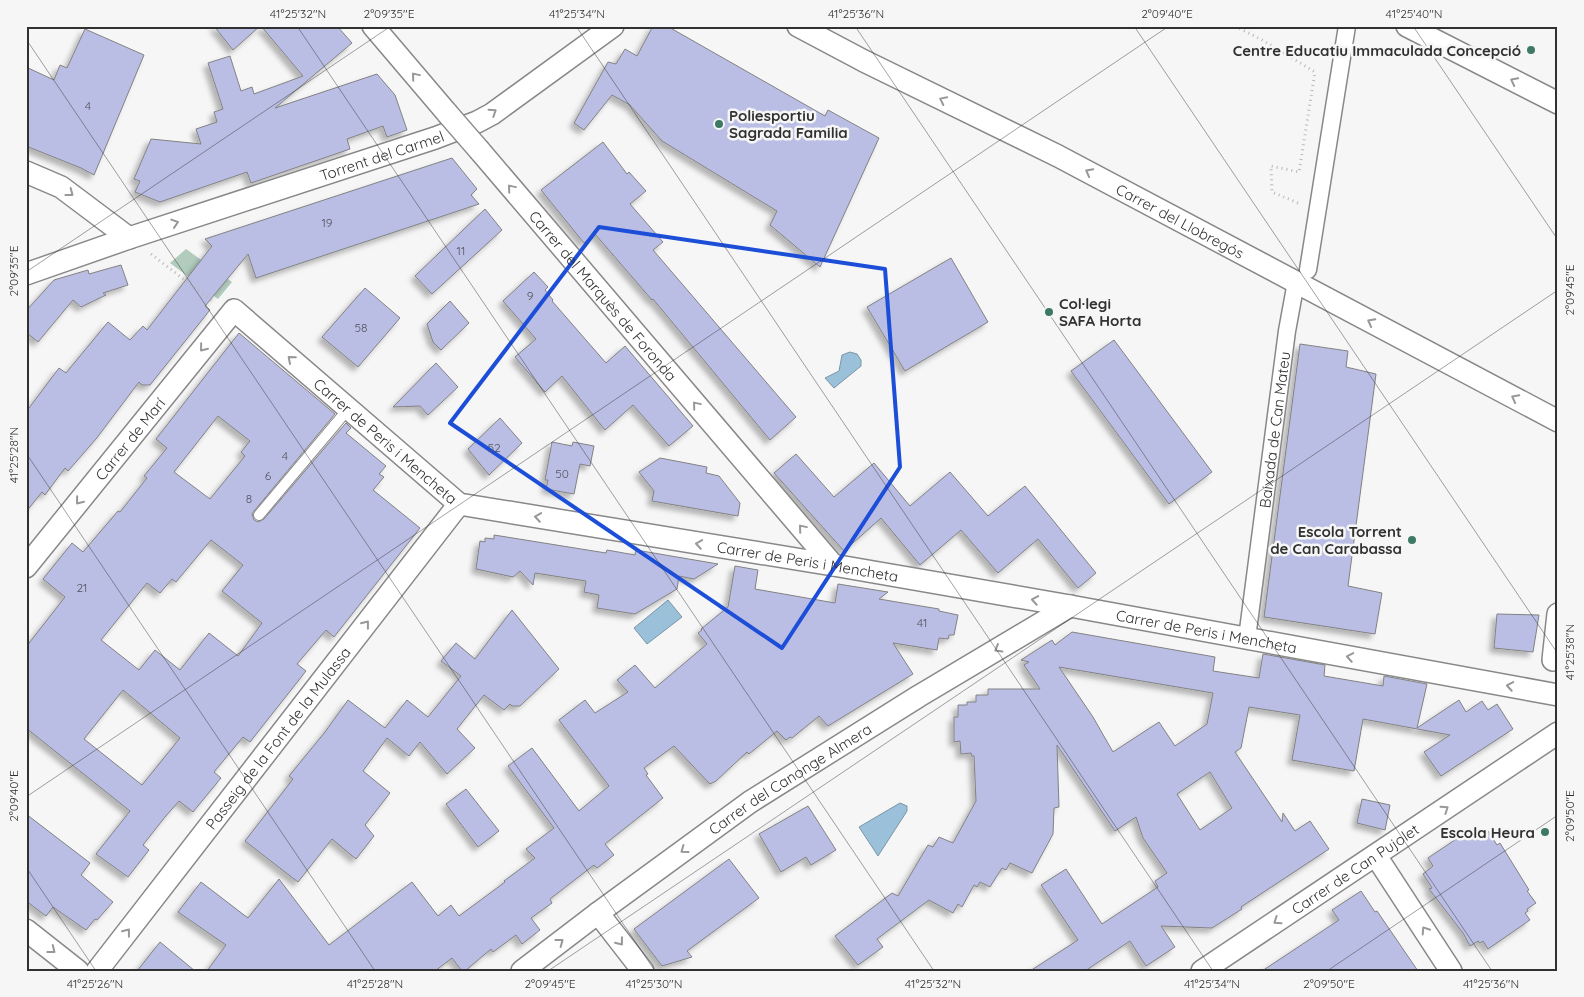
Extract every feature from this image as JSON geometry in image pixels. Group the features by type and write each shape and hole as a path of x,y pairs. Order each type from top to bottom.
{"street":[{"name":"Carrer del Marquès de Foronda","path":"373,26 833,566"},
{"name":"Torrent del Carmel","path":"26,274 128,238 435,138 477,122 507,103 613,26"},
{"name":"Carrer del Llobregós","path":"798,26 873,65 1302,276 1558,421"},
{"name":"Baixada de Can Mateu","path":"1247,638 1287,331 1302,276 1347,26"},
{"path":"1407,26 1558,103"},
{"path":"26,172 61,187 128,238"},
{"name":"Carrer de Peris i Mencheta","path":"234,310 459,504 1070,606 1558,695"},
{"name":"Carrer de Marí","path":"26,567 234,310"},
{"name":"Passeig de la Font de la Mulassa","path":"97,971 459,504"},
{"name":"Carrer del Canonge Almera","path":"522,971 750,802 919,696 1070,606"},
{"path":"1553,660 1558,614"},
{"name":"Carrer de Can Pujolet","path":"1202,971 1558,733"},
{"path":"1376,856 1452,971"},
{"path":"598,913 643,971"},
{"path":"26,930 78,971"}],"lane":[{"path":"259,515 348,408"}],"path":[{"path":"1235,26 1315,72"},
{"path":"1315,72 1342,57"},
{"path":"1296,212 1298,203 1272,192 1271,166 1299,172 1315,72"},
{"path":"150,254 219,307 234,310"}],"highlighted area":[{"path":"599,227 885,269 900,467 782,648 450,423"}],"green space":[{"path":"186,249 232,282 218,299 170,263"}],"water":[{"path":"850,352 857,354 861,360 861,366 834,388 825,378 839,371 842,355"},
{"path":"668,600 682,617 647,644 634,628"},
{"path":"900,803 907,806 907,811 878,856 859,827"}],"building":[{"path":"214,26 260,26 233,50"},
{"path":"261,26 337,26 352,43 275,108 377,74 395,95 407,130 387,137 383,126 347,139 350,149 251,183 247,172 160,202 135,192 140,181 134,179 151,139 201,144 196,129 217,122 214,112 223,109 208,63 230,56 241,91 252,87 254,94 303,76"},
{"name":"Poliesportiu Sagrada Familia","path":"653,26 667,26 825,116 828,110 879,138 820,267 770,225 777,211 662,141 630,105 612,95 584,130 574,123 608,62 616,64 625,49 637,56"},
{"path":"85,29 144,55 94,175 26,146 26,67 54,80 60,65 67,68"},
{"path":"603,142 627,174 629,172 646,191 630,204 663,242 653,250 796,417 770,440 653,299 595,234 584,243 541,190"},
{"path":"452,158 477,189 471,195 479,204 256,278 248,254 205,306 210,310 150,385 142,385 139,382 96,439 68,471 65,468 45,495 42,492 26,512 26,412 59,368 66,373 108,322 130,340 143,326 147,330 212,246 205,239"},
{"path":"485,209 502,230 432,294 415,276"},
{"path":"951,258 988,322 905,371 867,307"},
{"path":"121,265 128,285 103,293 106,295 81,307 73,300 38,342 26,332 26,311 54,280 88,270 89,274"},
{"path":"534,272 548,287 545,290 552,301 606,363 625,346 693,426 669,446 633,405 605,430 562,376 545,392 515,357 536,339 503,301"},
{"path":"365,288 400,318 358,367 322,337"},
{"path":"450,301 469,323 441,350 433,342 427,324"},
{"path":"239,333 335,414 254,511 252,514 254,520 258,522 264,519 346,423 351,428 346,433 386,466 379,474 384,477 373,490 420,528 334,637 326,630 297,664 306,671 250,742 243,737 214,772 221,778 193,812 179,801 165,817 143,845 149,850 128,877 96,854 130,811 26,728 26,647 65,597 43,579 72,543 83,552 118,511 120,512 147,478 144,476 167,448 156,439","holes":["218,416 250,441 241,452 245,456 210,499 174,472","211,540 243,565 222,591 262,623 238,656 209,633 180,670 155,650 139,670 101,640 147,583 160,593 172,579 176,582","123,690 180,738 142,785 84,739"]},
{"path":"1114,340 1212,472 1169,504 1071,371"},
{"path":"1300,344 1348,351 1346,367 1376,374 1348,586 1382,593 1375,634 1264,617"},
{"path":"436,363 458,387 428,415 420,406 393,407"},
{"path":"500,418 522,443 489,475 468,449"},
{"path":"552,442 572,446 573,442 594,446 590,466 580,464 574,494 546,489 548,480 545,480"},
{"path":"796,454 834,497 874,463 910,506 950,472 988,516 1025,486 1096,573 1078,588 1038,539 998,573 961,530 920,565 881,518 844,551 774,473"},
{"path":"660,458 707,467 706,473 719,476 740,503 738,516 652,501 654,491 639,472"},
{"path":"494,535 606,553 607,550 635,555 636,550 718,564 694,579 679,576 677,589 635,614 597,608 599,595 584,592 586,581 535,573 533,585 520,571 513,577 476,569 480,541 485,542 485,538 494,539"},
{"path":"735,566 758,570 755,589 835,603 838,584 888,592 879,599 939,609 939,611 958,615 954,635 949,635 948,639 939,638 937,650 893,643 913,674 828,726 819,716 792,738 790,737 786,740 777,731 749,754 747,752 716,781 710,784 674,746 644,768 648,774 646,775 663,798 605,844 614,855 597,868 594,865 550,899 552,903 531,918 540,930 522,944 516,935 493,952 491,949 465,971 462,971 452,958 435,971 207,971 226,945 178,912 201,882 248,918 279,879 329,945 412,882 438,916 451,905 459,916 505,882 535,858 526,849 554,828 508,766 532,748 579,811 609,786 559,720 585,700 595,713 628,692 617,680 635,665 655,688 707,644 698,633 728,607"},
{"path":"512,610 559,669 520,706 512,706 510,704 504,710 484,695 457,729 475,748 447,774 420,742 409,756 387,738 363,771 390,793 365,825 374,836 356,859 332,839 298,882 245,841 293,779 289,776 348,700 385,728 407,700 428,717 461,676 441,661 456,643 475,659"},
{"path":"1497,614 1539,615 1533,652 1494,648"},
{"path":"1072,632 1215,657 1213,671 1259,678 1263,654 1325,665 1324,676 1383,686 1384,676 1427,684 1417,728 1459,700 1466,712 1482,701 1488,710 1497,704 1513,729 1441,776 1424,752 1450,735 1363,719 1354,771 1292,760 1300,715 1249,707 1241,748 1235,752 1282,822 1283,813 1295,831 1310,821 1329,849 1212,928 1161,926 1175,947 1146,966 1130,941 1085,971 1030,971 1078,940 1041,885 1066,869 1102,924 1158,887 1155,881 1167,873 1143,838 1136,817 1115,831 1057,745 1059,807 1054,808 1053,834 1032,873 1010,863 1006,870 1002,868 990,887 980,882 977,887 974,885 962,907 958,904 953,913 929,900 877,939 883,947 858,965 835,936 892,893 898,896 928,845 933,847 939,837 953,843 976,801 974,756 971,753 961,754 960,741 954,742 954,717 958,717 958,705 976,702 976,695 988,695 988,689 1040,689 1024,665 1029,662 1021,660 1052,640 1055,645","holes":["1059,667 1213,693 1207,724 1175,746 1159,722 1113,752 1093,717","1210,772 1232,808 1200,830 1177,794"]},
{"path":"466,789 499,831 478,847 446,804"},
{"path":"1362,799 1390,805 1385,830 1357,823"},
{"path":"808,806 836,850 811,865 806,857 781,872 759,834"},
{"path":"26,814 90,863 81,875 113,902 86,930 53,907 46,916 26,901"},
{"path":"1471,829 1476,837 1488,831 1497,845 1500,843 1529,890 1527,891 1536,903 1527,909 1528,911 1525,913 1530,920 1488,949 1483,941 1480,943 1478,941 1470,946 1463,933 1429,889 1432,888 1423,874 1433,866 1428,858"},
{"path":"729,859 759,898 687,951 692,957 662,966 634,929"},
{"path":"1361,891 1418,971 1262,971 1339,920 1332,910"},
{"path":"160,942 195,971 137,971"}],"place":[{"name":"Centre Educatiu Immaculada Concepció","path":"1531,50"},
{"name":"Poliesportiu Sagrada Familia","path":"719,124"},
{"name":"Col·legi SAFA Horta","path":"1049,312"},
{"name":"Escola Torrent de Can Carabassa","path":"1412,540"},
{"name":"Escola Heura","path":"1545,832"}]}
